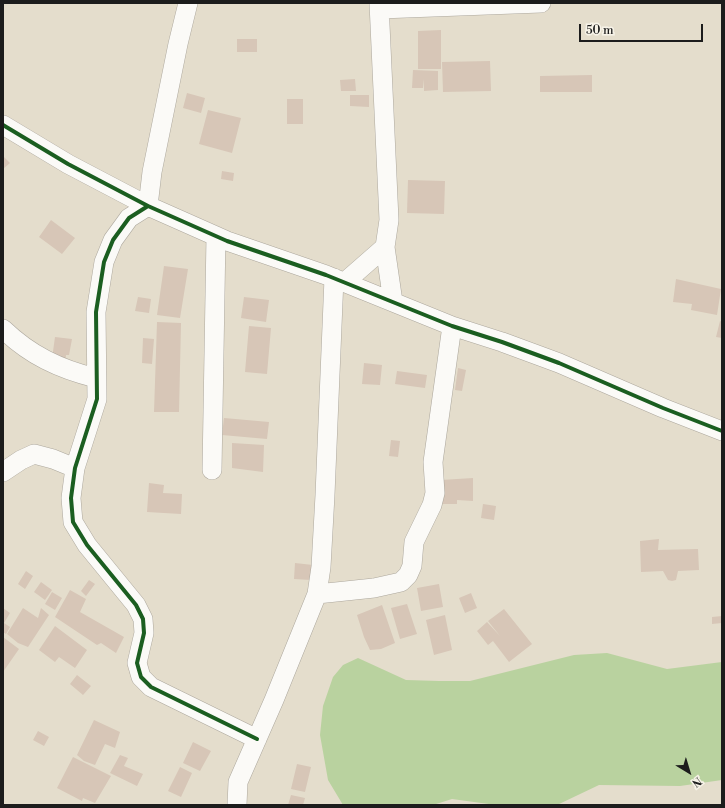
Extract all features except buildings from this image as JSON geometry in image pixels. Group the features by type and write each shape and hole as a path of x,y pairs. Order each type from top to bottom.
{"street":[{"path":"148,206 152,172 178,44 188,3"},
{"path":"393,302 385,247 389,220 379,6 541,3"},
{"path":"3,125 68,164 148,206 216,236 339,280 452,326 502,342 559,363 663,408 722,431"},
{"path":"148,206 129,218 112,240 104,262 96,312 97,399 75,468 71,498 73,522 86,544 136,605 143,619 144,632 137,663 141,677 151,687 258,739"},
{"path":"212,470 216,236"},
{"path":"339,280 385,247"},
{"path":"237,805 238,782 258,739 317,594 321,567 339,280"},
{"path":"317,594 374,588 401,582 408,576 412,566 414,542 432,505 435,493 433,462 452,326"},
{"path":"3,329 18,343 48,361 75,373 96,378"},
{"path":"3,472 21,460 34,454 53,459 75,468"}],"green space":[{"path":"607,653 667,669 722,662 722,780 680,786 599,785 557,805 496,805 452,799 433,805 343,805 328,780 320,735 323,706 333,677 343,665 358,658 406,680 470,681 574,655"}],"cycle path":[{"path":"3,125 68,164 148,206 227,241 326,275 452,326 502,342 559,363 663,408 722,431"},
{"path":"148,206 129,218 113,240 104,262 96,312 97,399 75,468 71,498 73,522 87,545 136,605 143,619 144,633 137,663 141,677 151,687 257,739"}]}
